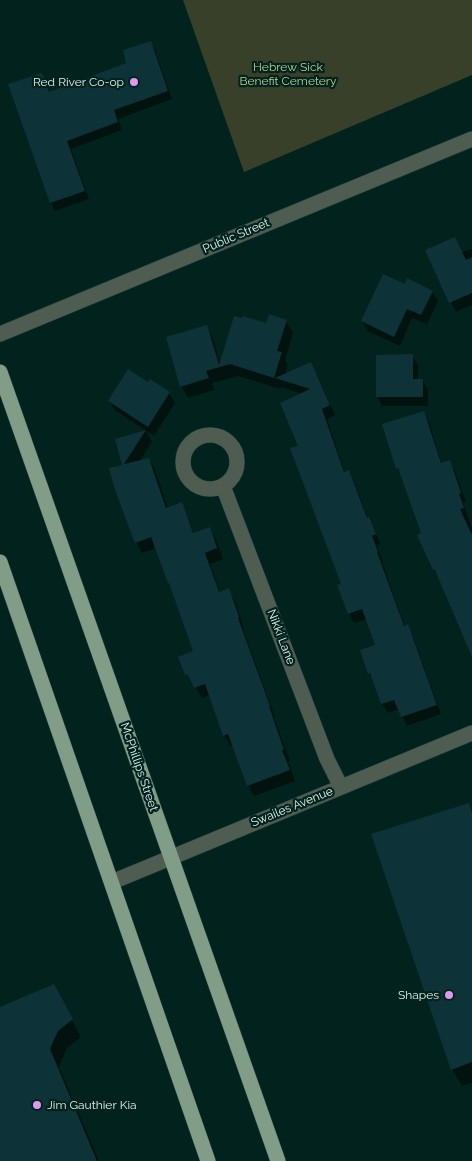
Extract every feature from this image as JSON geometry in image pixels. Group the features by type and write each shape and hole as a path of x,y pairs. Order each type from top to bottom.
{"main road":[{"name":"McPhillips Street","path":"0,372 278,1161"},
{"path":"0,562 208,1161"}],"street":[{"name":"Public Street","path":"0,334 472,139"},
{"name":"Nikki Lane","path":"224,486 328,759 341,787"},
{"name":"Swailes Avenue","path":"112,882 472,733"}],"green space":[{"name":"Hebrew Sick Benefit Cemetery","path":"183,0 472,0 472,75 244,172"}],"building":[{"path":"151,41 168,91 114,110 118,122 67,141 85,191 50,203 8,84 42,73 49,92 126,63 123,50"},
{"path":"455,237 466,260 472,257 472,293 449,303 425,250"},
{"path":"383,274 405,284 407,278 433,291 421,315 407,309 394,337 361,321"},
{"path":"269,314 287,320 277,351 282,352 274,378 230,364 206,371 209,378 180,387 166,337 207,325 219,365 234,316 242,318 243,316 266,323"},
{"path":"413,354 413,379 423,379 423,397 376,397 376,355"},
{"path":"311,362 330,405 322,409 344,472 349,470 367,518 369,517 376,534 372,536 377,552 404,626 408,624 437,705 401,717 394,700 381,704 370,673 368,674 360,650 375,645 362,609 348,614 337,585 341,584 290,448 298,446 280,403 310,389 275,378"},
{"path":"128,369 148,382 150,379 170,392 148,427 108,401"},
{"path":"424,411 441,463 450,460 461,493 459,494 464,508 460,509 472,535 472,657 435,570 433,570 417,535 421,533 398,468 396,469 382,424"},
{"path":"146,430 124,464 149,458 166,508 182,502 193,533 210,527 217,548 205,553 219,592 229,588 290,770 247,786 228,734 223,736 205,684 194,688 187,674 185,675 178,657 193,651 151,537 135,543 115,490 109,468 122,465 115,439"},
{"name":"Shapes","path":"469,803 472,813 472,1062 451,1070 371,834"},
{"name":"Jim Gauthier Kia","path":"54,984 73,1019 58,1031 50,1049 97,1161 0,1161 0,1007"}],"place":[{"name":"Red River Co-op","path":"134,82"},
{"name":"Shapes","path":"449,995"},
{"name":"Jim Gauthier Kia","path":"37,1105"}]}
